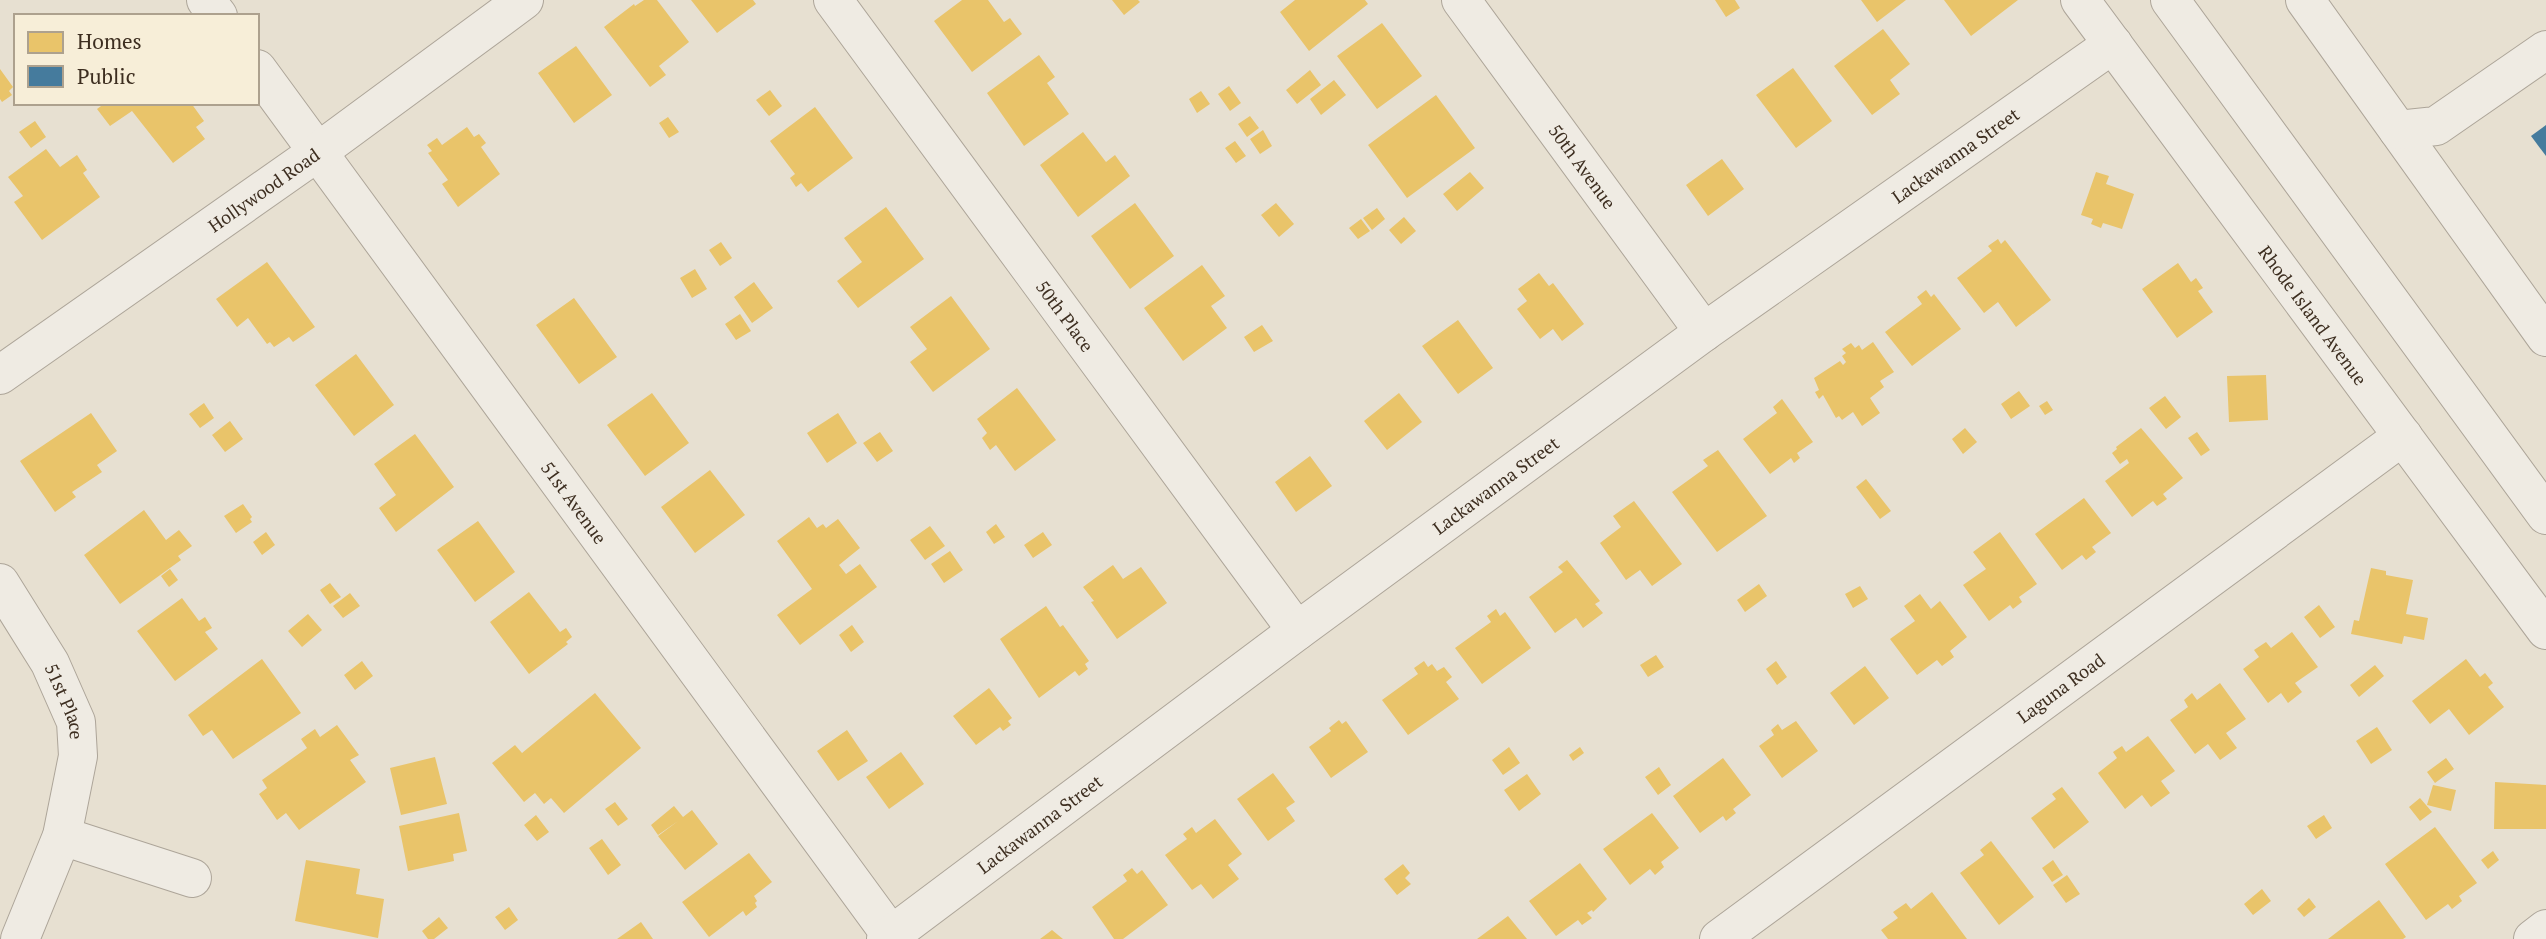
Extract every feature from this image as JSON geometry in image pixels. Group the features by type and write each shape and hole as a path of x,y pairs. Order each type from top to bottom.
{"street":[{"name":"Hollywood Road","path":"0,375 319,151 524,0"},
{"name":"50th Place","path":"833,0 1297,631"},
{"name":"50th Avenue","path":"1461,0 1704,332"},
{"name":"Rhode Island Avenue","path":"2080,0 2546,630"},
{"path":"2170,0 2546,515"},
{"path":"2305,0 2546,337"},
{"name":"Lackawanna Street","path":"888,937 1297,631 1704,332 2113,44"},
{"path":"2398,130 2437,126 2546,50"},
{"name":"51st Avenue","path":"259,72 888,937"},
{"name":"Laguna Road","path":"1719,939 2403,436"},
{"name":"51st Place","path":"0,583 50,663 76,722 78,756 62,836 20,939"},
{"path":"62,836 191,878"},
{"path":"2533,939 2546,929"}],"building: Homes":[{"path":"644,0 657,0 689,42 659,66 666,75 650,87 604,27 634,4 635,6"},
{"path":"691,0 753,0 756,4 717,33"},
{"path":"962,0 988,0 1004,22 1010,18 1022,34 972,72 934,21"},
{"path":"1112,0 1138,0 1140,2 1124,15"},
{"path":"1295,0 1365,0 1368,4 1309,51 1280,12"},
{"path":"1715,0 1735,0 1740,8 1726,17"},
{"path":"1861,0 1906,0 1877,22"},
{"path":"1944,0 2018,0 1971,36"},
{"path":"1382,23 1422,76 1377,109 1337,56"},
{"path":"1883,29 1910,64 1890,80 1900,94 1872,115 1834,66"},
{"path":"576,46 612,95 574,123 538,73"},
{"path":"1039,55 1055,77 1047,83 1069,114 1024,146 987,93"},
{"path":"1793,68 1832,121 1796,148 1756,95"},
{"path":"0,69 13,87 9,91 12,95 2,102 0,99"},
{"path":"1310,70 1321,85 1297,104 1286,90"},
{"path":"1334,80 1346,95 1321,115 1310,99"},
{"path":"1229,86 1241,103 1230,111 1218,94"},
{"path":"770,90 782,106 769,116 756,100"},
{"path":"1201,91 1210,104 1197,113 1189,99"},
{"path":"1436,95 1475,148 1407,198 1368,145"},
{"path":"102,105 192,105 204,121 196,127 205,139 173,163 132,111 110,126 97,109"},
{"path":"815,107 853,158 808,192 801,183 796,187 790,178 795,174 770,141"},
{"path":"1250,116 1259,128 1247,137 1238,124"},
{"path":"668,117 679,132 669,138 659,123"},
{"path":"35,121 46,137 31,148 19,132"},
{"path":"467,127 474,137 479,134 486,143 481,147 500,174 458,207 442,184 448,180 428,153 432,151 427,145 437,138 442,145"},
{"path":"1263,130 1272,146 1260,154 1250,139"},
{"path":"1083,132 1106,162 1115,155 1130,176 1078,217 1040,165"},
{"path":"1235,141 1246,156 1236,163 1225,148"},
{"path":"46,149 60,167 77,155 87,170 83,173 100,197 42,240 14,202 23,196 8,177"},
{"path":"1722,159 1744,189 1708,216 1686,185"},
{"path":"1470,172 1484,188 1457,211 1443,194"},
{"path":"2096,172 2109,176 2106,184 2134,194 2122,229 2103,223 2101,228 2091,224 2093,219 2081,215"},
{"path":"1135,203 1174,256 1130,289 1091,236"},
{"path":"1276,203 1294,224 1279,237 1261,215"},
{"path":"886,207 924,259 858,308 837,281 862,262 844,238"},
{"path":"1377,208 1385,219 1372,230 1363,218"},
{"path":"1404,217 1416,231 1401,244 1389,230"},
{"path":"1361,219 1370,231 1358,239 1349,228"},
{"path":"1998,239 2001,244 2005,240 2051,300 2016,327 1998,302 1984,313 1957,278 1992,251 1988,246"},
{"path":"721,242 732,258 720,266 709,250"},
{"path":"267,262 315,327 293,342 289,337 274,347 270,342 267,344 248,318 237,327 216,299"},
{"path":"2178,263 2191,282 2196,278 2203,288 2198,291 2213,312 2177,338 2142,289"},
{"path":"1202,265 1225,296 1211,306 1227,328 1183,361 1144,308"},
{"path":"695,269 707,289 692,298 680,278"},
{"path":"1539,273 1549,286 1553,283 1584,324 1562,341 1553,329 1540,339 1517,309 1527,301 1518,289"},
{"path":"754,282 773,308 752,323 734,297"},
{"path":"1926,290 1931,297 1934,294 1961,329 1912,366 1885,332 1922,304 1917,297"},
{"path":"951,296 990,349 933,392 910,362 927,349 910,327"},
{"path":"574,298 617,357 579,384 536,325"},
{"path":"740,314 751,331 736,340 725,324"},
{"path":"1458,320 1493,368 1458,394 1422,346"},
{"path":"1262,325 1273,341 1254,352 1244,337"},
{"path":"1873,342 1894,372 1880,381 1884,387 1870,398 1880,413 1862,426 1853,412 1842,420 1839,416 1836,418 1823,395 1819,399 1815,392 1819,390 1814,378 1840,361 1843,365 1846,362 1842,356 1846,353 1842,349 1851,343 1855,348 1859,345 1862,350"},
{"path":"356,354 394,405 354,436 315,385"},
{"path":"2266,375 2268,420 2229,422 2227,376"},
{"path":"1017,388 1056,440 1015,471 996,445 990,450 982,438 987,433 977,419"},
{"path":"2019,391 2030,406 2011,419 2001,404"},
{"path":"652,393 689,443 645,476 607,425"},
{"path":"1399,393 1422,422 1387,450 1364,421"},
{"path":"2165,396 2181,417 2166,429 2149,408"},
{"path":"1782,399 1813,442 1797,453 1800,458 1794,463 1791,458 1770,474 1743,439 1777,413 1773,407"},
{"path":"2047,401 2053,410 2045,415 2039,406"},
{"path":"204,403 214,418 200,428 189,414"},
{"path":"91,413 117,451 97,465 102,472 72,492 76,497 55,512 20,461"},
{"path":"838,413 857,443 827,463 807,433"},
{"path":"230,421 243,439 225,452 212,435"},
{"path":"1965,428 1977,442 1963,454 1952,439"},
{"path":"2141,428 2183,478 2163,494 2167,499 2157,506 2153,501 2132,517 2105,481 2129,463 2127,459 2120,464 2112,453 2116,447"},
{"path":"880,432 893,451 877,462 863,443"},
{"path":"2197,432 2210,450 2201,456 2188,438"},
{"path":"415,434 454,487 396,532 379,508 396,495 374,464"},
{"path":"1718,450 1767,516 1717,552 1672,492 1708,466 1703,460"},
{"path":"1310,456 1332,486 1296,512 1275,482"},
{"path":"710,470 745,515 695,553 661,507"},
{"path":"1866,479 1891,511 1880,519 1856,487"},
{"path":"2084,498 2111,533 2092,547 2096,552 2086,560 2082,555 2062,570 2035,534"},
{"path":"1634,501 1682,564 1652,586 1640,570 1626,580 1600,543 1621,527 1613,516"},
{"path":"243,504 252,517 252,522 236,533 224,516"},
{"path":"144,510 166,540 179,530 192,546 178,556 181,560 120,604 84,555"},
{"path":"809,517 817,528 823,524 826,528 838,519 860,548 839,565 846,574 860,564 877,587 800,645 777,615 812,589 777,541"},
{"path":"478,521 515,572 475,602 437,550"},
{"path":"996,524 1005,537 994,544 986,532"},
{"path":"930,526 945,546 925,560 910,540"},
{"path":"266,532 275,545 262,555 253,542"},
{"path":"1043,532 1052,545 1033,558 1024,545"},
{"path":"2000,532 2037,584 2019,597 2022,602 2013,609 2010,605 1989,621 1963,585 1986,569 1973,552"},
{"path":"950,551 963,570 944,583 931,564"},
{"path":"1567,560 1600,601 1595,604 1603,613 1583,628 1576,618 1555,633 1529,597 1563,572 1558,567"},
{"path":"1113,565 1123,579 1141,567 1167,603 1117,639 1083,587"},
{"path":"2371,568 2386,571 2386,575 2413,580 2406,614 2428,618 2424,640 2404,636 2402,644 2351,634 2354,620 2359,621"},
{"path":"170,569 178,580 169,587 161,576"},
{"path":"330,583 341,597 330,604 320,590"},
{"path":"1759,584 1767,596 1745,612 1737,600"},
{"path":"1860,586 1868,599 1853,608 1845,594"},
{"path":"529,592 560,632 566,628 572,637 566,642 568,644 529,674 490,622"},
{"path":"350,593 360,606 343,618 333,606"},
{"path":"1920,594 1931,609 1940,601 1967,637 1950,651 1954,657 1942,666 1937,660 1917,675 1890,639 1915,621 1904,606"},
{"path":"182,598 199,621 205,617 212,628 205,632 218,649 175,681 137,631"},
{"path":"2319,605 2335,627 2320,638 2304,617"},
{"path":"1046,606 1089,661 1085,664 1088,669 1079,676 1075,671 1039,698 1000,639"},
{"path":"1496,609 1500,616 1505,612 1531,648 1482,684 1455,648 1491,622 1487,616"},
{"path":"308,614 322,630 302,647 288,631"},
{"path":"852,625 864,642 851,652 839,635"},
{"path":"2292,632 2318,667 2295,683 2302,692 2288,703 2281,693 2268,703 2243,669 2259,657 2254,650 2266,642 2271,648"},
{"path":"1656,655 1664,667 1648,677 1640,665"},
{"path":"262,659 301,713 233,759 212,730 203,736 188,715"},
{"path":"2466,659 2480,677 2485,673 2493,683 2488,687 2504,707 2469,735 2449,709 2430,724 2412,701"},
{"path":"362,661 373,676 355,690 344,675"},
{"path":"1424,661 1428,667 1432,664 1437,671 1444,667 1452,677 1446,682 1459,699 1408,735 1382,700 1418,674 1414,668"},
{"path":"1776,661 1787,677 1777,685 1766,669"},
{"path":"2375,665 2384,676 2359,697 2350,685"},
{"path":"1865,666 1889,698 1854,725 1830,693"},
{"path":"2220,683 2246,719 2226,733 2237,748 2220,760 2208,744 2195,754 2170,720 2188,707 2184,700 2192,693 2197,700"},
{"path":"989,688 1012,718 1008,721 1011,725 1003,731 1000,727 976,745 953,716"},
{"path":"595,693 641,748 564,813 551,798 544,804 535,793 524,802 492,763 515,745 522,753"},
{"path":"1339,720 1342,724 1346,721 1368,752 1331,778 1309,747 1331,731 1329,728"},
{"path":"1796,721 1818,751 1782,778 1759,746 1774,735 1771,730 1778,724 1782,730"},
{"path":"337,725 359,755 350,760 366,782 299,830 286,813 277,820 259,794 267,788 262,780 307,748 301,739 315,729 320,737"},
{"path":"2377,727 2392,750 2371,764 2356,741"},
{"path":"847,730 868,761 838,781 817,751"},
{"path":"2148,736 2175,771 2161,781 2170,793 2151,807 2142,795 2125,809 2098,773 2117,758 2113,752 2122,746 2126,752"},
{"path":"1509,747 1520,763 1503,775 1492,760"},
{"path":"1580,747 1584,753 1573,761 1569,755"},
{"path":"901,752 924,784 889,809 866,777"},
{"path":"435,757 447,804 401,815 390,768"},
{"path":"1723,758 1751,795 1733,809 1736,813 1726,821 1723,816 1700,833 1673,796"},
{"path":"2446,758 2454,769 2435,783 2427,772"},
{"path":"1659,767 1671,785 1658,795 1645,777"},
{"path":"1273,773 1295,802 1286,808 1295,821 1268,841 1237,799"},
{"path":"1527,774 1541,794 1519,811 1504,790"},
{"path":"2495,782 2546,785 2546,829 2494,829"},
{"path":"2433,785 2456,790 2451,811 2427,805"},
{"path":"2062,787 2089,822 2054,849 2031,818 2056,799 2052,794"},
{"path":"2420,798 2432,812 2420,821 2409,807"},
{"path":"615,802 628,819 618,826 605,809"},
{"path":"674,806 683,817 692,810 718,844 685,870 658,836 678,821 658,835 651,825"},
{"path":"459,813 467,851 453,854 454,861 408,871 399,826"},
{"path":"1652,813 1679,848 1661,862 1664,867 1655,875 1650,869 1630,885 1603,849"},
{"path":"536,815 549,832 537,841 524,825"},
{"path":"2324,815 2332,828 2316,839 2307,826"},
{"path":"1215,819 1242,854 1228,865 1239,879 1213,899 1201,884 1192,890 1165,855 1187,839 1183,834 1192,827 1196,833"},
{"path":"2435,827 2477,883 2459,896 2462,901 2452,909 2448,904 2426,920 2385,864"},
{"path":"602,839 621,865 608,875 589,848"},
{"path":"1991,841 2034,897 1999,925 1960,873 1984,855 1980,850"},
{"path":"2493,851 2499,860 2488,869 2481,860"},
{"path":"749,853 772,882 754,896 757,907 746,916 743,911 709,937 682,902"},
{"path":"306,860 360,869 356,894 384,899 378,938 295,921"},
{"path":"2053,860 2063,875 2052,882 2042,868"},
{"path":"1580,863 1607,899 1593,912 1592,910 1587,913 1592,918 1582,925 1578,920 1556,936 1529,901"},
{"path":"1403,864 1410,873 1405,878 1411,884 1397,895 1384,879"},
{"path":"1132,868 1137,874 1142,870 1168,905 1123,939 1114,939 1092,907 1127,881 1123,875"},
{"path":"2067,875 2080,894 2066,903 2053,885"},
{"path":"2262,889 2271,901 2253,915 2244,904"},
{"path":"1932,892 1967,939 1888,939 1881,930 1898,918 1893,912 1906,903 1911,909"},
{"path":"2309,898 2316,907 2304,917 2297,909"},
{"path":"2379,900 2406,937 2328,939"},
{"path":"509,907 518,920 505,930 495,917"},
{"path":"1508,916 1527,939 1477,939"},
{"path":"439,917 448,928 434,939 428,939 422,931"},
{"path":"641,922 653,939 617,939"},
{"path":"1052,930 1063,939 1040,939"}],"building: Public":[{"path":"2546,125 2546,156 2531,136"}]}
